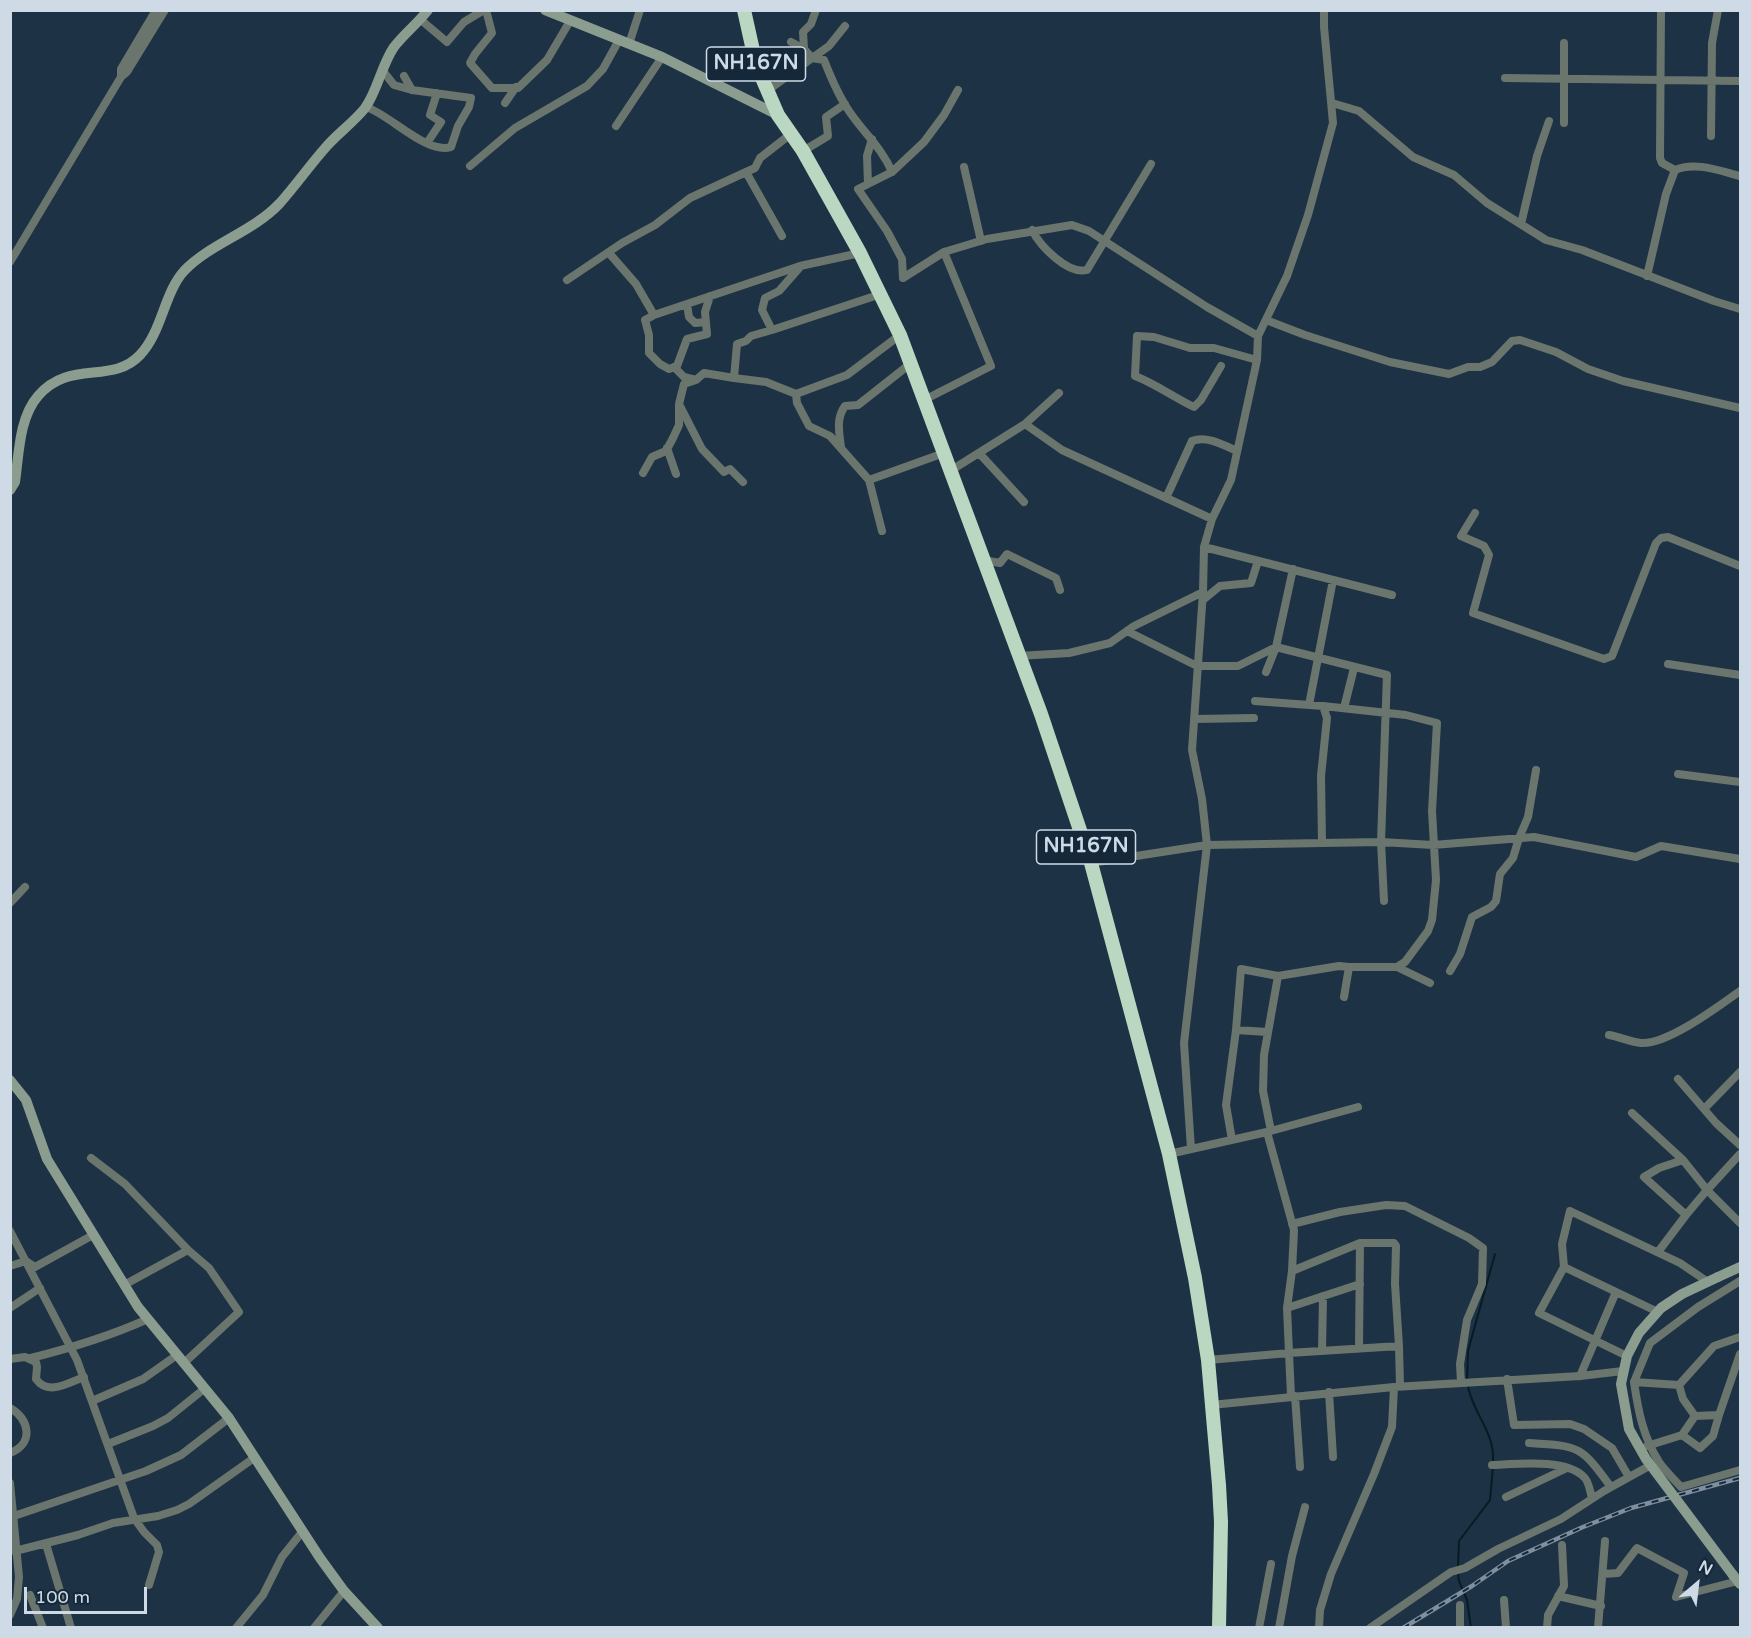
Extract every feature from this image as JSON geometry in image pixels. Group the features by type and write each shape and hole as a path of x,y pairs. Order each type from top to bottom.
{"highway":[{"name":"NH167N","path":"744,10 756,64 778,115 803,151 860,253 900,335 1057,758 1091,863 1169,1154 1195,1278 1208,1360 1221,1522 1220,1628"}],"street":[{"path":"121,77 121,69 156,10"},
{"path":"10,262 121,77 127,72 165,10"},
{"path":"10,490 15,482 26,419 33,402 50,384 62,377 113,370 127,366 139,356 149,344 182,273 193,263 262,219 279,203 326,146 366,107 394,47 428,10"},
{"path":"421,20 447,42 464,22 485,10 492,33 470,63 492,88 518,88 547,60 565,16"},
{"path":"545,10 565,16 662,57 778,115"},
{"path":"470,166 515,128 587,86 624,42 640,10"},
{"path":"804,49 803,32 811,24 816,10"},
{"path":"1191,1149 1184,1043 1207,845 1202,799 1192,750 1203,596 1204,547 1212,519 1231,480 1257,360 1258,336 1287,276 1308,215 1333,123 1324,10"},
{"path":"1661,10 1660,158 1662,163 1675,170"},
{"path":"1711,136 1712,43 1718,10"},
{"path":"767,91 829,46 845,26"},
{"path":"791,42 804,49 812,58 824,60 845,104 886,157 892,172"},
{"path":"1564,43 1562,79 1564,123"},
{"path":"616,126 662,57"},
{"path":"366,107 375,110 398,127 427,143 445,149 451,147 471,99 394,85 383,71"},
{"path":"404,76 412,90"},
{"path":"1505,78 1740,81"},
{"path":"505,103 516,87"},
{"path":"958,90 945,115 924,142 892,172 858,189 887,231 902,259 903,278 944,252 981,241 1032,230 1080,226 1207,307 1258,336"},
{"path":"427,143 441,122 430,115 437,93"},
{"path":"1332,103 1359,111 1413,157 1454,175 1487,203 1546,240 1582,250 1740,309"},
{"path":"803,151 828,136 826,117 845,104"},
{"path":"1521,225 1537,156 1549,121"},
{"path":"567,280 622,243 655,225 690,198 755,168 760,158 792,133"},
{"path":"868,184 867,156 872,139"},
{"path":"1032,230 1038,242 1047,252 1081,271 1087,270 1151,165"},
{"path":"1647,276 1666,194 1675,170 1684,166 1701,167 1740,176"},
{"path":"964,167 981,241"},
{"path":"746,172 782,236"},
{"path":"924,400 991,366 944,252"},
{"path":"609,253 636,284 654,315"},
{"path":"710,296 705,312 708,334 687,339 677,366 669,369 660,364 649,353 649,335 645,320 654,315 710,296 800,266 860,253"},
{"path":"772,330 762,310 765,298 779,291 800,266"},
{"path":"734,378 737,344 746,341 751,336 881,294"},
{"path":"687,304 689,317 695,323 706,322"},
{"path":"1266,320 1390,362 1449,374 1468,367 1487,365 1497,358 1512,341 1520,340 1556,352 1588,369 1623,381 1740,408"},
{"path":"643,473 652,457 668,448 679,425 679,404 684,384 696,380 704,373 766,382 796,394 847,375 900,335"},
{"path":"1221,366 1201,400 1194,406 1156,384 1135,376 1137,336 1154,337 1190,348 1214,348 1257,360"},
{"path":"841,447 838,428 840,412 845,406 858,405 910,364"},
{"path":"674,367 684,377 696,380"},
{"path":"950,471 1025,424 1059,393"},
{"path":"796,394 797,403 809,426 830,436 870,480 882,531"},
{"path":"679,404 702,449 724,472 730,470 743,482"},
{"path":"1025,424 1062,450 1212,519"},
{"path":"1166,498 1192,441 1195,439 1213,441 1237,451"},
{"path":"668,448 676,474"},
{"path":"870,480 944,453"},
{"path":"979,453 1024,502"},
{"path":"1475,513 1461,536 1484,546 1489,555 1473,613 1604,660 1612,656 1656,543 1661,538 1668,537 1740,566"},
{"path":"1204,547 1392,595"},
{"path":"983,560 1000,563 1007,554 1056,578 1060,590"},
{"path":"1018,656 1070,653 1110,643 1127,631 1220,586 1251,584 1258,561"},
{"path":"1266,672 1276,647 1293,569"},
{"path":"1309,705 1333,579"},
{"path":"1127,631 1197,666 1238,666 1276,647 1387,675 1381,842 1384,901"},
{"path":"1668,664 1740,675"},
{"path":"1344,708 1354,668"},
{"path":"1255,701 1406,715 1437,723 1432,811 1436,880 1435,908 1428,931 1405,962 1397,967"},
{"path":"1322,843 1321,776 1327,718 1323,706"},
{"path":"1194,719 1254,718"},
{"path":"1450,971 1460,954 1472,917 1491,907 1496,901 1500,874 1513,858 1528,817 1536,770"},
{"path":"1678,774 1740,782"},
{"path":"1091,863 1207,845 1381,842 1433,845 1534,837 1636,857 1661,846 1740,860"},
{"path":"10,903 25,887"},
{"path":"1232,1140 1226,1105 1241,969 1278,976 1338,966 1397,967 1430,983"},
{"path":"1344,997 1349,967"},
{"path":"1278,976 1267,1032 1263,1091 1269,1131 1294,1230 1287,1308 1300,1467"},
{"path":"1609,1035 1641,1043 1656,1042 1674,1034 1740,991"},
{"path":"1236,1030 1267,1032"},
{"path":"1704,1109 1740,1072"},
{"path":"1678,1079 1740,1145"},
{"path":"10,1080 26,1100 47,1159 124,1285 147,1318 229,1418 302,1532 344,1591 378,1628"},
{"path":"1169,1154 1269,1131 1358,1107"},
{"path":"1632,1113 1683,1160 1707,1190 1740,1224"},
{"path":"1658,1252 1686,1215 1740,1154"},
{"path":"91,1158 124,1184 188,1250 209,1268 239,1312 180,1359 143,1379 92,1401"},
{"path":"1683,1160 1659,1168 1644,1178 1686,1215"},
{"path":"1292,1224 1352,1210 1386,1205 1405,1206 1469,1238 1483,1248 1482,1284 1467,1320 1460,1364 1461,1383"},
{"path":"1627,1356 1539,1313 1564,1267 1562,1244 1570,1211 1713,1280"},
{"path":"10,1231 84,1377 134,1518 157,1545 159,1552 149,1585"},
{"path":"26,1261 35,1267 93,1235"},
{"path":"1292,1271 1360,1242 1392,1242 1395,1244 1399,1346 1392,1427 1331,1574 1320,1610 1319,1628"},
{"path":"1359,1348 1360,1242"},
{"path":"124,1285 188,1250"},
{"path":"10,1266 26,1261"},
{"path":"1564,1267 1658,1312"},
{"path":"1740,1267 1682,1294 1658,1312 1639,1333 1627,1356 1621,1384 1629,1429 1681,1487 1740,1470"},
{"path":"1603,1574 1618,1573 1637,1548 1684,1573 1676,1597 1737,1580 1651,1465 1645,1447 1634,1382 1650,1343 1698,1307 1740,1281"},
{"path":"1287,1308 1360,1284"},
{"path":"10,1308 40,1288"},
{"path":"1580,1376 1616,1292"},
{"path":"1322,1351 1323,1296"},
{"path":"11,1357 31,1358 71,1348 121,1331 147,1318"},
{"path":"1679,1385 1714,1346 1740,1337"},
{"path":"1208,1360 1399,1346"},
{"path":"31,1358 38,1367 36,1379 45,1388 56,1388 84,1377"},
{"path":"1682,1435 1700,1448 1713,1436 1740,1360"},
{"path":"1211,1405 1329,1392 1580,1376 1623,1371"},
{"path":"1507,1379 1514,1425 1570,1424 1584,1429 1612,1448 1629,1477"},
{"path":"1634,1382 1679,1385"},
{"path":"1679,1385 1683,1399 1695,1416"},
{"path":"108,1444 168,1418 204,1389"},
{"path":"1329,1392 1333,1457"},
{"path":"10,1408 24,1418 27,1429 22,1445 10,1453"},
{"path":"1695,1416 1719,1415"},
{"path":"1645,1447 1682,1435 1695,1416"},
{"path":"14,1516 146,1471 181,1455 229,1418"},
{"path":"1529,1443 1555,1445 1576,1450 1592,1461 1611,1487"},
{"path":"13,1551 46,1544 113,1523 158,1516 177,1510 254,1458"},
{"path":"1491,1465 1549,1463 1567,1468 1586,1478 1592,1498"},
{"path":"1370,1628 1451,1572 1465,1568 1498,1549 1562,1519 1592,1498 1651,1465"},
{"path":"1506,1497 1567,1468"},
{"path":"10,1483 14,1516 13,1551 19,1577 17,1599 10,1615"},
{"path":"1279,1628 1292,1556 1305,1507"},
{"path":"236,1628 263,1595 282,1557 302,1532"},
{"path":"1598,1628 1605,1541"},
{"path":"46,1544 71,1628"},
{"path":"1547,1628 1548,1614 1564,1586 1562,1545"},
{"path":"1259,1628 1271,1564"},
{"path":"314,1628 344,1591"},
{"path":"30,1595 43,1628"},
{"path":"1558,1596 1601,1606"},
{"path":"1504,1600 1506,1628"},
{"path":"1460,1605 1460,1628"}],"waterway":[{"path":"1467,1380 1468,1351 1495,1254"},
{"path":"1468,1386 1474,1405 1487,1431 1493,1451 1493,1461"},
{"path":"1458,1567 1459,1541 1490,1500 1493,1467"},
{"path":"1458,1573 1467,1600 1471,1628"}],"railway":[{"path":"1403,1628 1508,1561 1583,1527 1631,1508 1740,1478"}]}
